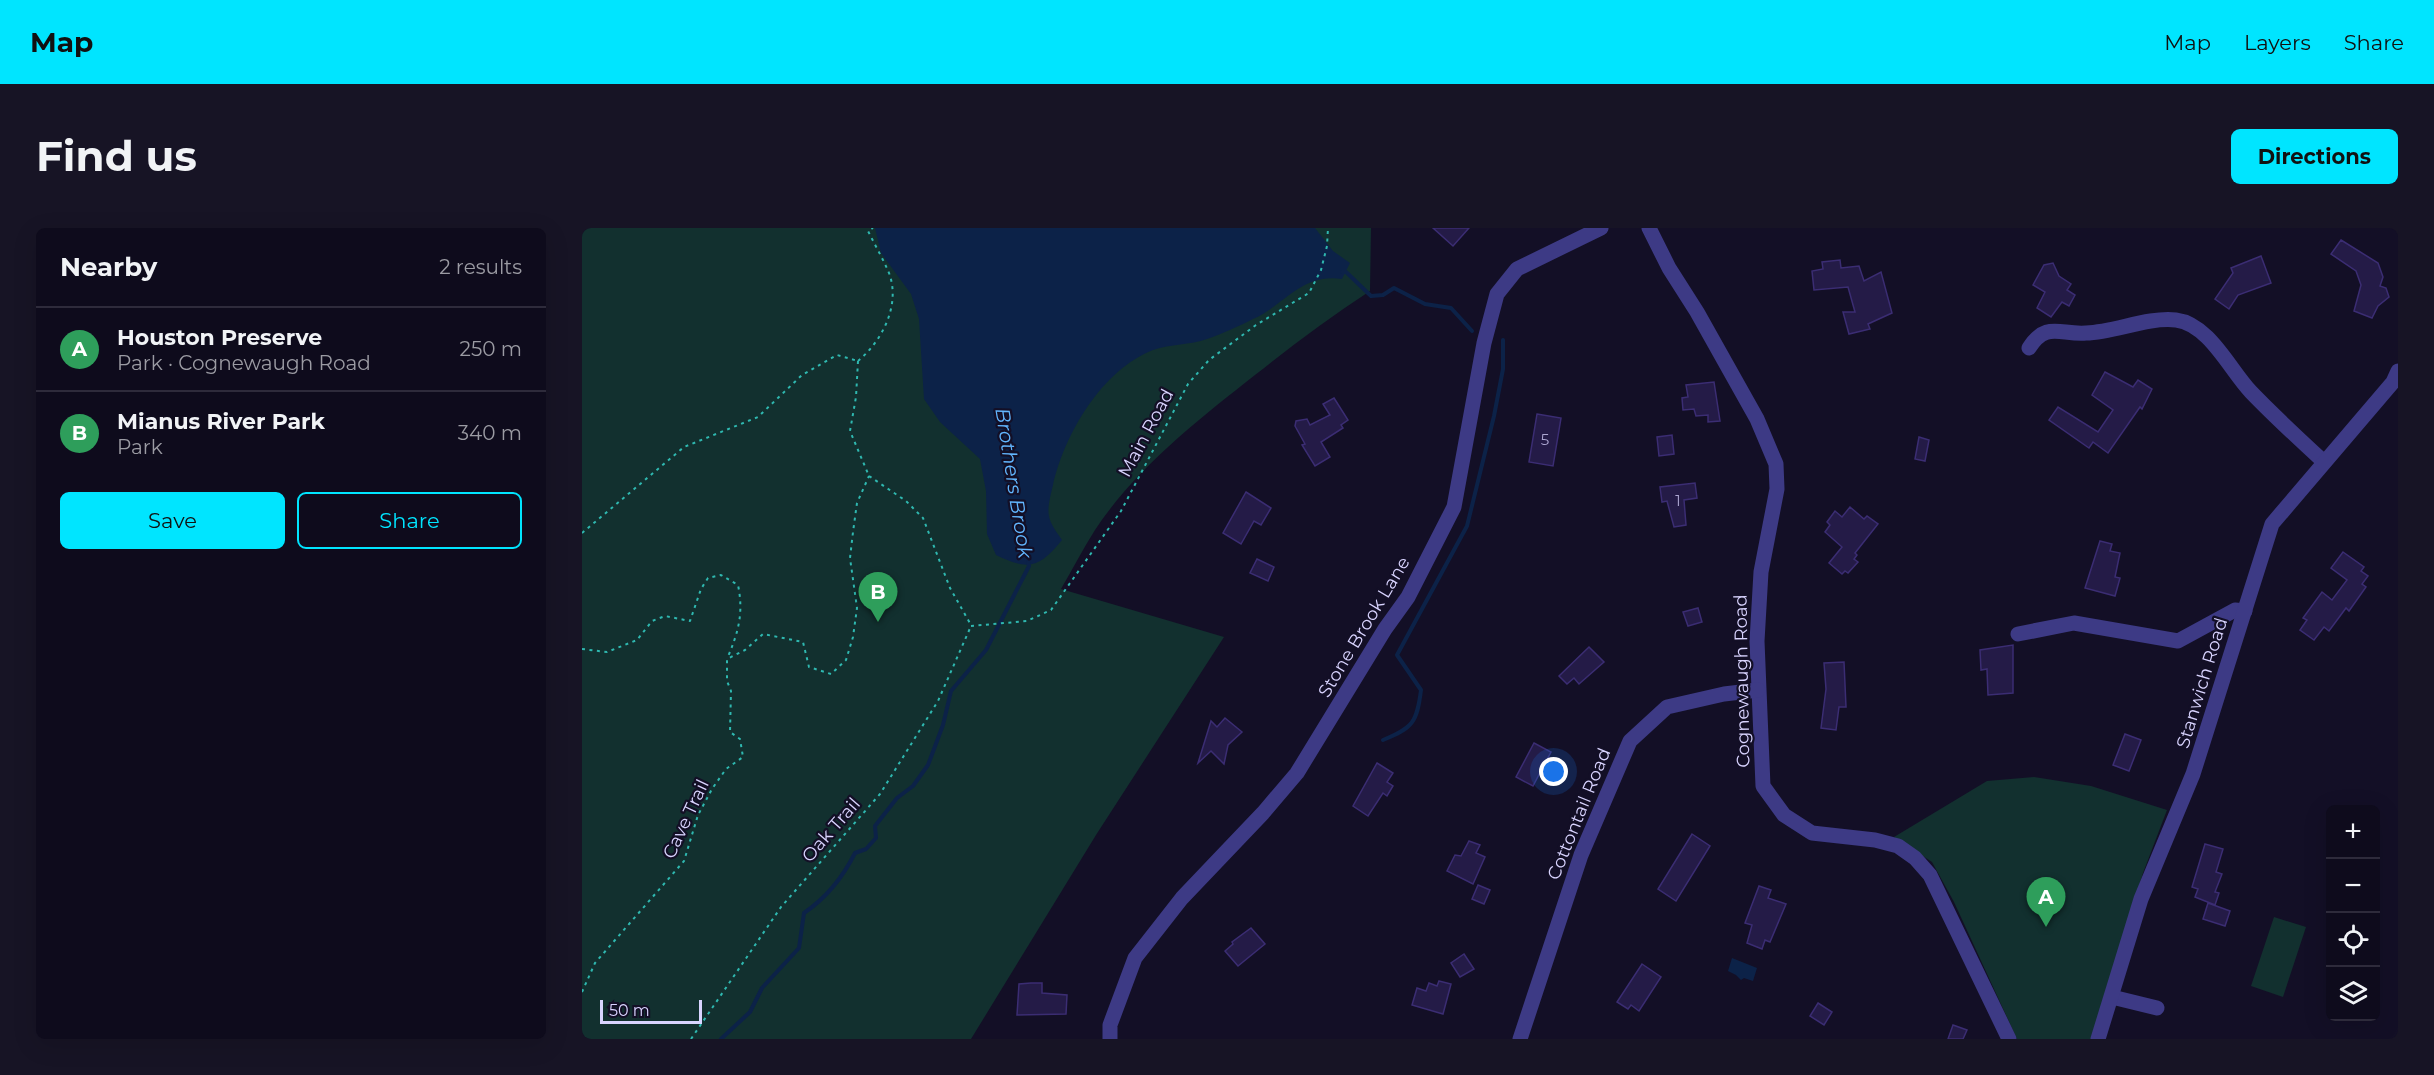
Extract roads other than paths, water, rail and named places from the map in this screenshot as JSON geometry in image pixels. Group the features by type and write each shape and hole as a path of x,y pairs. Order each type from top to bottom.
{"street":[{"name":"Stone Brook Lane","path":"1110,1039 1110,1025 1135,958 1182,898 1263,813 1297,773 1385,628 1408,597 1449,517 1461,483 1484,344 1497,294 1517,269 1601,228"},
{"name":"Cognewaugh Road","path":"1650,228 1669,268 1697,312 1757,419 1776,464 1777,489 1761,572 1758,690 1763,786 1784,815 1812,833 1875,840 1898,846 1915,858 1930,875 2009,1039"},
{"path":"2029,348 2037,335 2047,330 2084,333 2161,320 2190,324 2218,347 2249,390 2324,462"},
{"name":"Stanwich Road","path":"2098,1039 2141,899 2193,774 2272,524 2394,382 2398,371"},
{"path":"2018,634 2073,623 2178,641 2235,610 2245,611"},
{"name":"Cottontail Road","path":"1520,1039 1581,855 1630,741 1667,706 1758,690"},
{"path":"2112,997 2157,1008"}],"water":[{"path":"875,228 1315,228 1333,251 1350,263 1342,279 1328,278 1304,285 1264,313 1219,335 1201,341 1153,350 1135,359 1118,372 1088,406 1076,425 1059,465 1050,496 1049,513 1054,529 1062,540 1040,561 1025,565 996,555 987,534 986,491 980,459 940,422 924,399 919,319 911,294 881,253"},
{"path":"1732,958 1757,968 1753,981 1744,978 1741,980 1728,971"}],"waterway":[{"path":"1342,272 1346,272 1371,296 1383,295 1394,288 1425,304 1451,308 1472,331"},
{"path":"1383,740 1407,727 1418,710 1421,690 1397,655 1467,526 1494,416 1503,369 1503,340"},
{"name":"Brothers Brook","path":"721,1039 750,1012 762,988 799,948 804,913 820,901 833,886 855,853 866,849 876,838 875,826 897,798 913,786 928,765 943,725 951,691 986,650 1029,566 1028,562"}],"place":[{"name":"Mianus River Park","path":"878,622"},
{"name":"Houston Preserve","path":"2046,927"}]}
